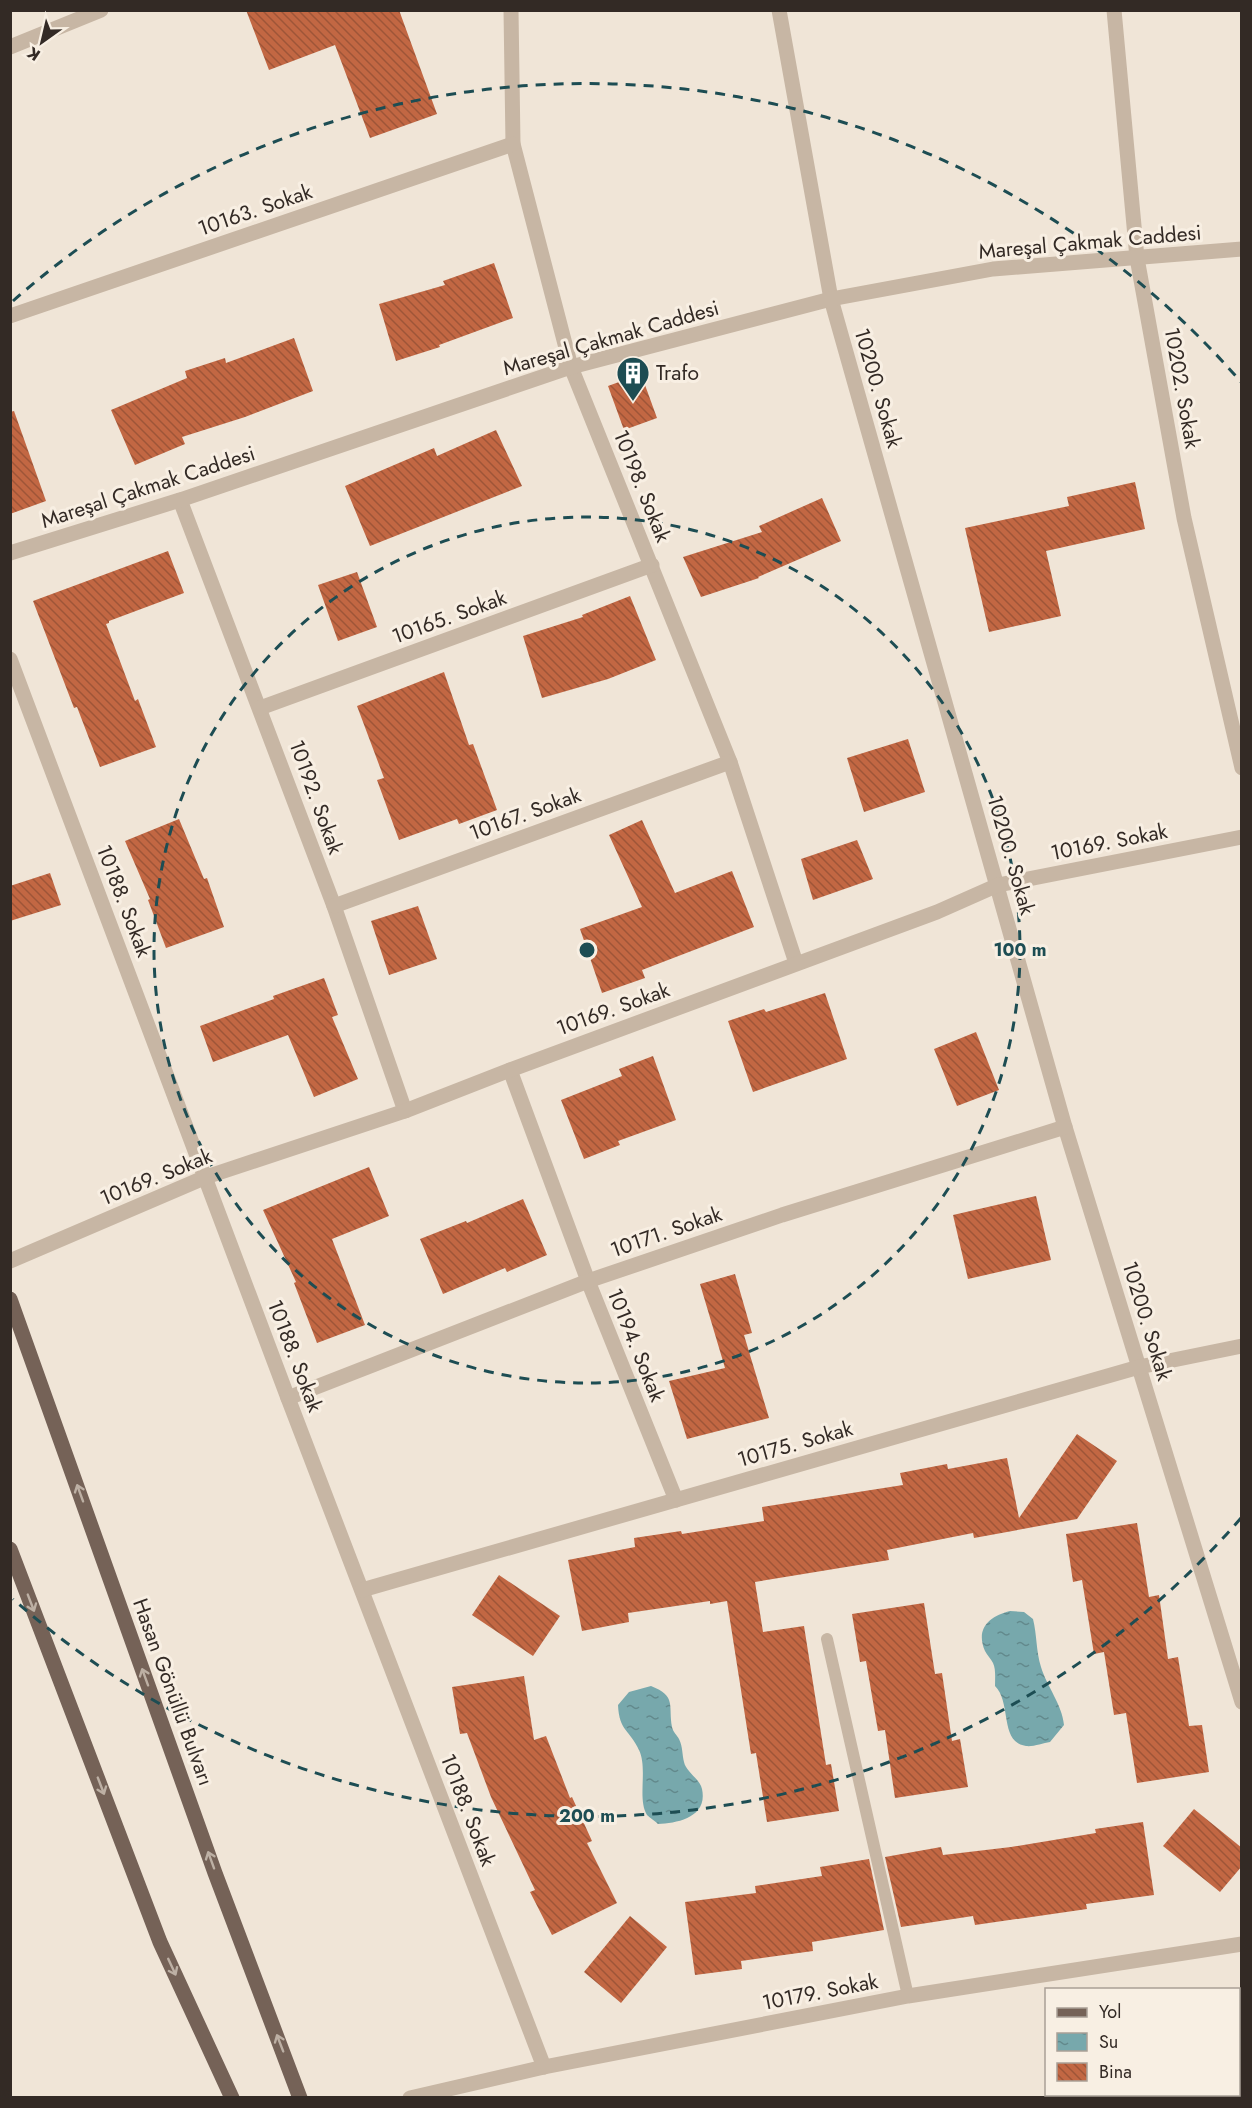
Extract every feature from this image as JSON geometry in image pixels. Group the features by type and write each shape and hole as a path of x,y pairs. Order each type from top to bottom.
{"main road":[{"name":"Hasan Gönüllü Bulvarı","path":"10,1299 215,1873 300,2097"},
{"path":"10,1549 160,1942 232,2097"}],"street":[{"path":"10,47 101,10"},
{"name":"10198. Sokak","path":"511,10 513,144 571,368 730,762 796,963"},
{"name":"10200. Sokak","path":"779,10 831,299 1065,1127 1242,1702"},
{"name":"10202. Sokak","path":"1114,10 1137,258 1184,518 1242,768"},
{"name":"10163. Sokak","path":"10,316 513,144"},
{"name":"Mareşal Çakmak Caddesi","path":"10,553 180,500 571,368 831,299 993,269 1242,249"},
{"name":"10192. Sokak","path":"180,500 334,906 405,1111"},
{"name":"10165. Sokak","path":"260,708 652,565"},
{"name":"10188. Sokak","path":"10,659 288,1398 544,2067"},
{"name":"10167. Sokak","path":"334,906 730,762"},
{"name":"10169. Sokak","path":"10,1261 206,1177 405,1111 937,912 998,885 1242,837"},
{"name":"10194. Sokak","path":"510,1070 588,1281 676,1500"},
{"name":"10171. Sokak","path":"288,1398 588,1281 782,1215 1065,1127"},
{"name":"10175. Sokak","path":"362,1590 1139,1367 1242,1346"},
{"name":"10179. Sokak","path":"410,2097 544,2067 908,1996 1242,1944"}],"lane":[{"path":"827,1639 908,1996"}],"water":[{"path":"1010,1611 1024,1612 1033,1619 1041,1667 1063,1717 1064,1725 1050,1742 1026,1746 1018,1743 1012,1737 1000,1693 995,1686 994,1665 982,1643 983,1630 986,1624 996,1616"},
{"path":"651,1686 665,1694 670,1702 673,1729 682,1748 685,1766 701,1785 703,1799 696,1812 690,1817 658,1824 647,1815 644,1808 642,1758 636,1743 620,1720 618,1705 629,1692"}],"building":[{"path":"246,10 399,10 437,114 370,138 335,45 269,70"},
{"path":"494,263 513,318 439,345 440,347 396,361 379,304 445,285 443,281"},
{"path":"294,338 313,391 245,417 182,437 185,444 135,465 111,410 187,378 185,371 225,358 226,363"},
{"name":"Trafo","path":"641,374 657,418 624,430 608,386"},
{"path":"14,411 46,501 10,514 10,412"},
{"path":"496,430 522,486 370,546 345,486 434,448 437,456"},
{"path":"1135,482 1145,529 1046,551 1061,616 989,632 965,528 1069,506 1067,497"},
{"path":"822,498 841,541 759,578 701,597 683,557 762,532 759,526"},
{"path":"168,551 184,593 106,624 135,701 138,699 156,747 100,767 77,707 74,708 33,601"},
{"path":"357,572 377,627 338,641 318,585"},
{"path":"630,596 656,660 608,679 542,698 523,636 583,617 582,615"},
{"path":"444,672 469,745 473,744 497,810 459,824 457,819 399,840 377,780 384,778 357,706"},
{"path":"908,739 925,792 864,812 847,758"},
{"path":"179,819 204,879 207,878 224,927 166,948 148,900 150,899 125,841"},
{"path":"642,820 675,893 732,871 754,927 642,970 645,978 602,993 580,929 642,907 609,835"},
{"path":"857,840 873,879 813,900 801,859"},
{"path":"50,873 61,905 10,921 10,886"},
{"path":"418,906 437,959 389,975 371,921"},
{"path":"324,978 338,1015 332,1017 358,1079 314,1097 288,1035 213,1062 200,1026"},
{"path":"825,993 847,1059 753,1092 728,1021 764,1009 766,1012"},
{"path":"976,1032 999,1090 957,1106 934,1049"},
{"path":"653,1056 676,1120 618,1141 620,1145 584,1159 561,1100 622,1076 619,1069"},
{"path":"369,1167 389,1216 332,1239 365,1325 317,1343 294,1283 296,1282 263,1210"},
{"path":"1036,1196 1051,1260 968,1279 953,1215"},
{"path":"523,1199 547,1255 507,1272 505,1268 443,1294 420,1239 466,1221 467,1223"},
{"path":"735,1274 752,1333 744,1335 769,1418 687,1439 669,1381 725,1368 700,1284"},
{"path":"1077,1434 1117,1461 1077,1519 974,1538 973,1533 887,1550 889,1560 755,1582 763,1632 804,1626 826,1765 831,1764 839,1811 767,1822 756,1753 751,1754 727,1601 710,1604 710,1601 628,1613 629,1622 582,1631 568,1560 635,1547 634,1538 681,1531 682,1534 764,1521 762,1507 903,1485 900,1473 947,1464 948,1469 1007,1458 1019,1518"},
{"path":"1137,1523 1149,1597 1159,1595 1168,1659 1178,1657 1189,1726 1202,1725 1209,1772 1137,1783 1126,1713 1114,1715 1104,1652 1094,1654 1082,1580 1073,1582 1066,1534"},
{"path":"499,1575 560,1616 533,1656 472,1615"},
{"path":"924,1603 935,1674 942,1673 952,1741 960,1739 968,1787 895,1798 885,1730 878,1731 866,1661 860,1662 852,1614"},
{"path":"524,1676 534,1740 546,1736 570,1798 572,1797 592,1841 587,1843 617,1903 552,1935 530,1892 535,1890 491,1797 467,1733 460,1734 452,1687"},
{"path":"1194,1809 1242,1848 1242,1866 1220,1892 1163,1846"},
{"path":"1143,1822 1154,1895 1086,1904 1087,1909 975,1925 973,1916 901,1927 885,1857 941,1847 943,1855 1011,1847 1096,1833 1095,1829"},
{"path":"869,1859 884,1930 812,1942 813,1951 741,1961 742,1969 695,1975 685,1902 756,1893 755,1886 822,1876 820,1867"},
{"path":"630,1916 667,1947 621,2003 584,1972"}],"place":[{"name":"Trafo","path":"633,402"}]}
